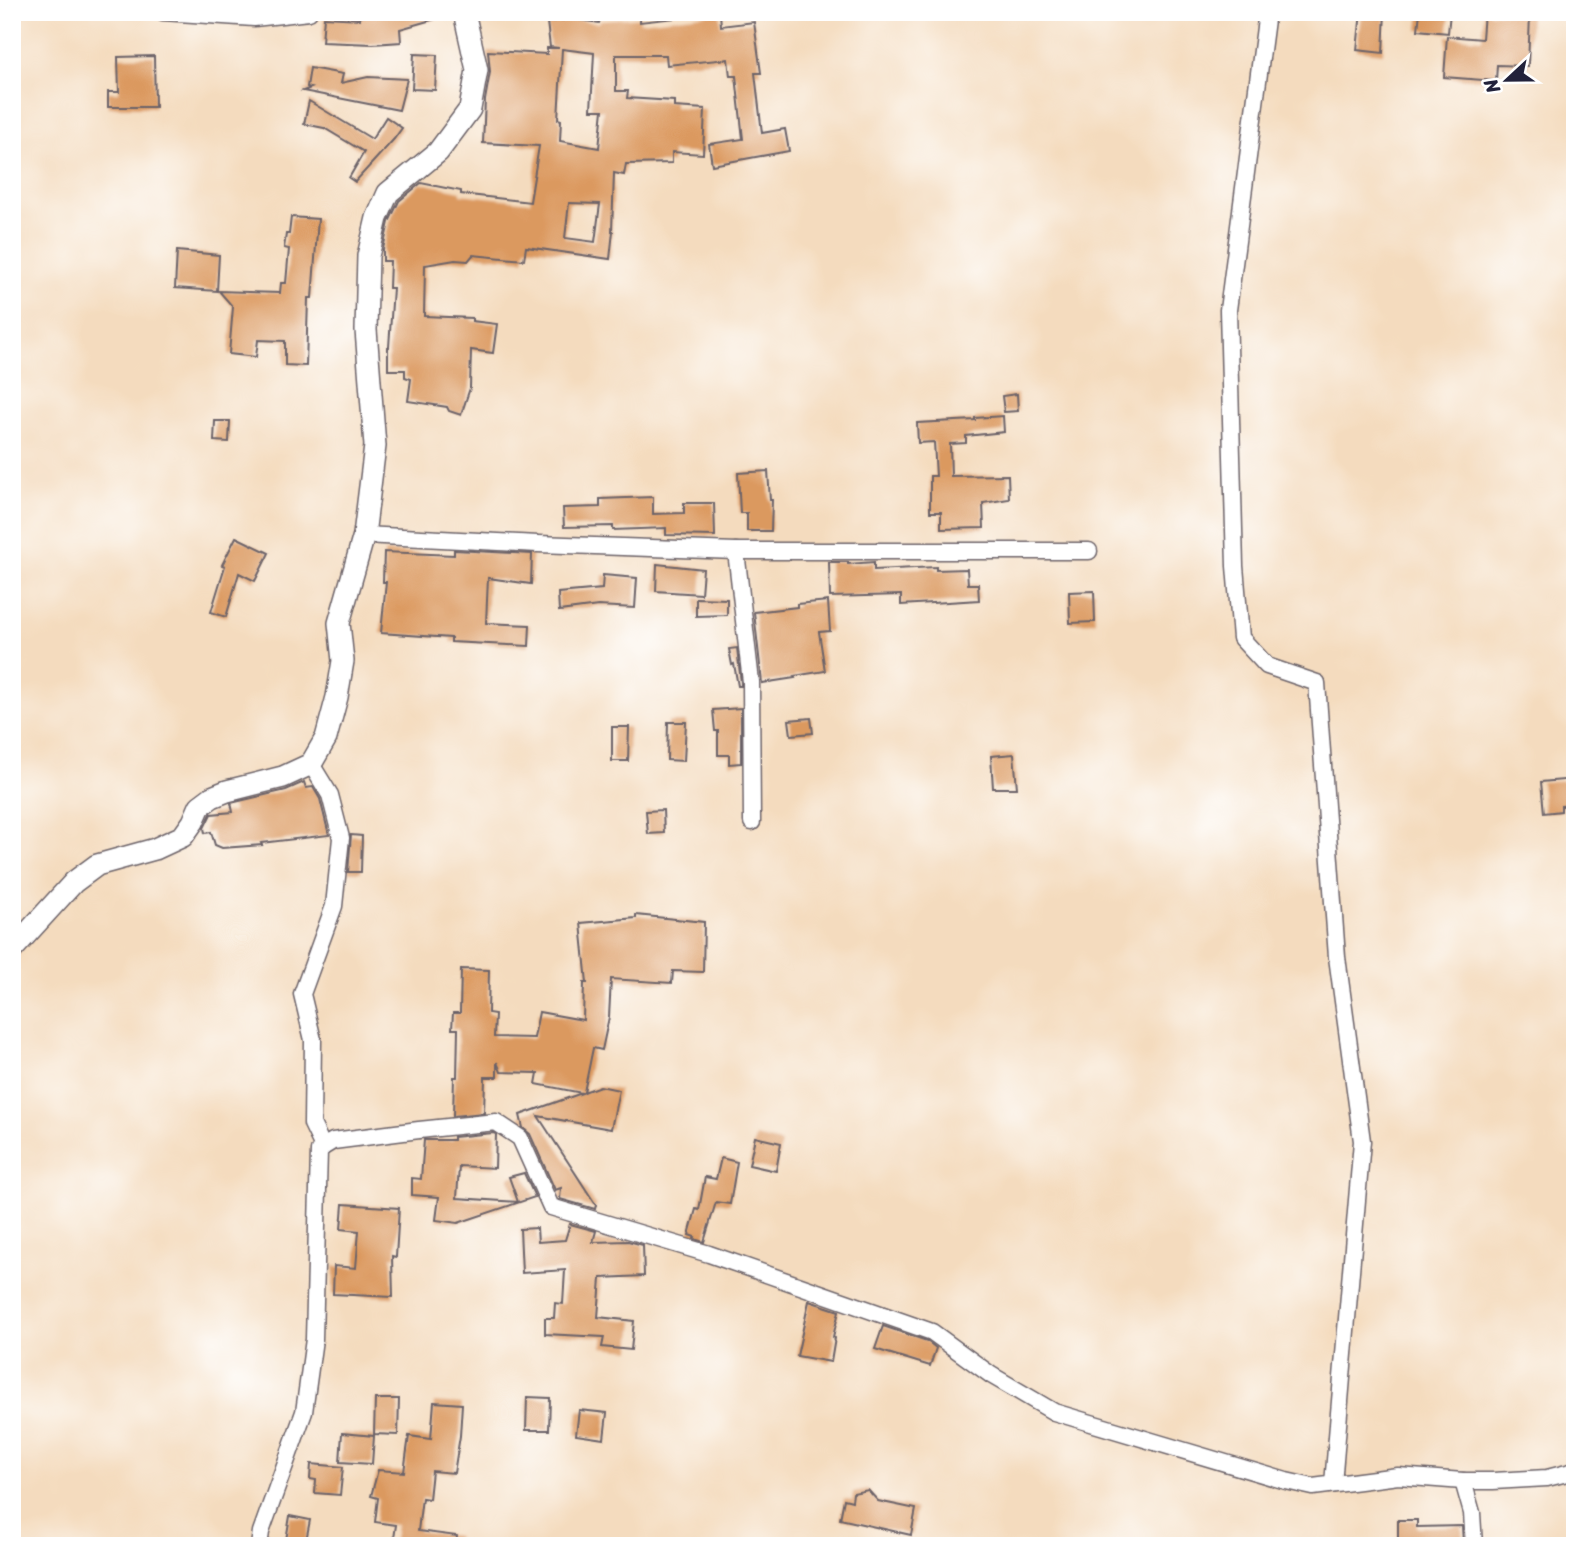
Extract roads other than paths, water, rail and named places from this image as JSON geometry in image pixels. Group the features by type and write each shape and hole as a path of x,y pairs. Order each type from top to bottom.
{"street":[{"path":"163,12 254,18 309,12"},
{"path":"12,950 74,883 97,865 155,849 183,836 200,806 212,797 283,777 311,764 326,738 343,660 339,623 364,535 375,446 366,330 368,256 377,219 388,193 438,152 470,109 477,70 464,12"},
{"path":"1267,12 1228,310 1235,566 1241,638 1267,666 1317,682 1337,957 1362,1141 1333,1484"},
{"path":"364,535 736,551 1089,551"},
{"path":"736,551 751,682 752,822"},
{"path":"311,764 330,795 341,838 334,906 302,994 313,1040 312,1124 323,1147"},
{"path":"259,1546 261,1532 304,1412 314,1339 319,1151 333,1142 496,1122 520,1138 551,1207 709,1254 932,1332 991,1375 1054,1412 1312,1487 1398,1476 1463,1481 1547,1478 1575,1472"},
{"path":"1463,1481 1472,1513 1474,1546"}]}
